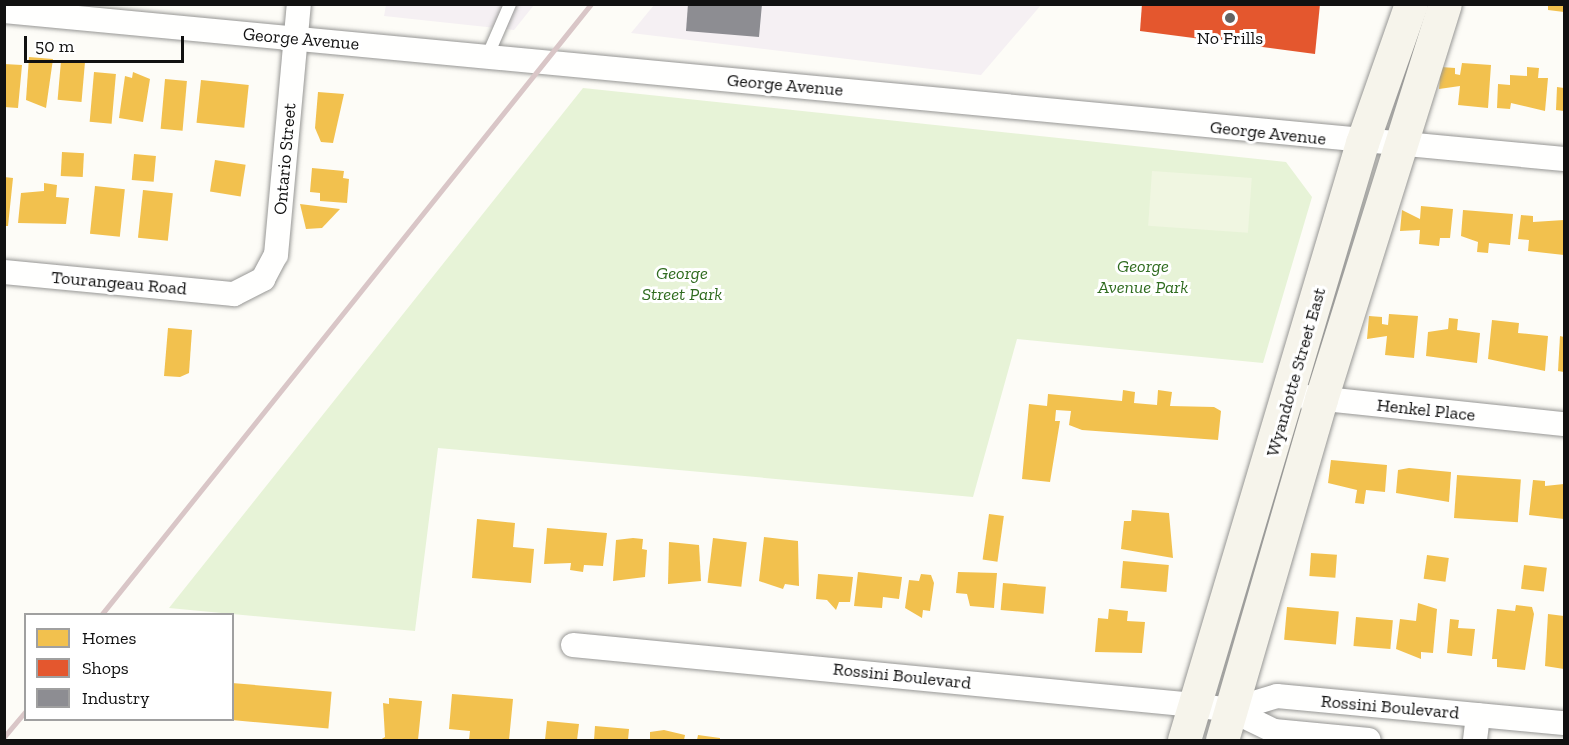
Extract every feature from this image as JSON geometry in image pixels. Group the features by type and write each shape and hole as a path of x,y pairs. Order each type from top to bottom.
{"main road":[{"name":"Wyandotte Street East","path":"1184,741 1362,143 1411,4"},
{"name":"Wyandotte Street East","path":"1222,741 1321,399 1445,4"}],"street":[{"name":"Ontario Street","path":"234,294 263,279 276,255 299,4"},
{"name":"George Avenue","path":"4,11 1362,143 1400,142 1564,159"},
{"name":"Tourangeau Road","path":"4,272 234,294"},
{"name":"Henkel Place","path":"1289,393 1321,399 1564,424"},
{"name":"Rossini Boulevard","path":"573,645 1194,705 1231,710 1274,731 1369,741"},
{"name":"Rossini Boulevard","path":"1231,710 1277,696 1564,723"},
{"name":"Rossini Boulevard","path":"1475,741 1478,715"}],"lane":[{"path":"487,57 510,4"}],"shaded area":[{"path":"386,5 534,5 514,30 384,16"},
{"path":"654,5 1041,5 981,75 631,33"}],"green space":[{"name":"George Street Park","path":"583,88 1286,162 1312,197 1263,363 1017,339 973,497 438,448 415,631 169,608"},
{"path":"1152,171 1252,178 1248,233 1148,226"}],"building: Homes":[{"path":"1548,4 1564,4 1564,12 1548,10"},
{"path":"29,57 53,59 46,108 26,100"},
{"path":"61,61 85,63 82,102 58,100"},
{"path":"1462,63 1491,65 1488,108 1458,105 1460,86 1439,89 1441,67 1455,68 1455,74 1460,75"},
{"path":"4,64 22,65 18,108 4,107"},
{"path":"1527,67 1539,68 1538,78 1548,78 1545,111 1511,103 1510,109 1497,108 1498,84 1510,85 1510,75 1527,76"},
{"path":"94,72 116,74 112,124 90,122"},
{"path":"133,72 150,79 143,122 119,118 125,76 132,78"},
{"path":"165,79 187,81 183,131 161,129"},
{"path":"201,80 249,85 244,128 197,123"},
{"path":"1557,87 1564,88 1564,111 1556,110"},
{"path":"318,92 344,94 333,143 321,142 315,128"},
{"path":"62,152 84,153 83,177 61,176"},
{"path":"134,154 156,156 154,182 132,180"},
{"path":"215,160 246,165 241,196 210,192"},
{"path":"312,168 344,171 343,178 349,179 347,203 320,201 320,193 310,192"},
{"path":"4,177 13,178 8,226 4,226"},
{"path":"44,183 57,185 56,197 69,198 66,224 18,223 21,193 44,191"},
{"path":"95,186 125,189 120,237 90,234"},
{"path":"143,190 173,193 168,241 138,238"},
{"path":"300,204 340,209 322,228 306,229"},
{"path":"1421,206 1453,209 1450,238 1440,238 1439,246 1419,244 1420,230 1400,231 1402,210 1420,219"},
{"path":"1463,210 1513,214 1510,245 1489,243 1488,253 1477,252 1478,242 1461,236"},
{"path":"1521,215 1533,216 1533,222 1564,220 1564,255 1528,251 1529,240 1518,239"},
{"path":"1389,314 1418,316 1414,358 1385,355 1387,336 1367,339 1369,316 1382,317 1382,324 1388,325"},
{"path":"1449,318 1458,319 1457,330 1480,333 1477,363 1426,356 1428,332 1448,329"},
{"path":"1492,320 1519,323 1518,333 1548,336 1545,371 1488,359"},
{"path":"168,328 192,330 189,373 180,377 164,376"},
{"path":"1560,336 1564,337 1564,372 1558,371"},
{"path":"1123,390 1135,392 1134,403 1157,405 1158,390 1172,392 1170,406 1214,407 1221,411 1218,440 1082,430 1069,425 1071,411 1056,410 1055,421 1060,421 1050,482 1022,479 1029,404 1047,406 1048,394 1122,401"},
{"path":"1331,460 1387,465 1385,492 1366,490 1364,504 1355,503 1357,490 1328,483"},
{"path":"1409,468 1451,472 1449,502 1396,493 1398,470"},
{"path":"1457,475 1521,479 1518,522 1454,518"},
{"path":"1533,480 1545,481 1545,486 1564,484 1564,519 1529,515"},
{"path":"1132,510 1169,513 1173,558 1121,549 1124,521 1131,521"},
{"path":"989,514 1004,516 997,562 983,560"},
{"path":"477,519 515,523 513,547 534,549 531,583 472,578"},
{"path":"547,528 607,533 603,566 584,565 583,572 570,570 571,563 544,564"},
{"path":"764,537 798,541 799,586 785,584 783,589 759,581"},
{"path":"713,538 747,542 741,587 708,583"},
{"path":"643,539 642,549 647,550 645,577 613,581 616,540"},
{"path":"669,542 699,545 701,581 668,584"},
{"path":"1311,553 1337,555 1335,578 1309,576"},
{"path":"1427,555 1449,558 1445,582 1424,579"},
{"path":"1123,561 1169,565 1166,592 1121,588"},
{"path":"1524,565 1547,568 1544,592 1521,589"},
{"path":"858,572 902,577 899,599 883,597 882,608 854,606"},
{"path":"958,572 997,573 994,608 970,606 967,594 956,593"},
{"path":"818,574 853,577 850,602 839,602 836,610 827,600 816,599"},
{"path":"921,574 931,575 934,583 930,611 923,610 922,618 905,608 909,580 919,581"},
{"path":"1003,583 1046,587 1043,614 1001,610"},
{"path":"1418,603 1437,609 1433,653 1421,652 1421,659 1396,649 1400,619 1416,621"},
{"path":"1516,605 1532,607 1534,614 1525,670 1497,667 1497,659 1492,659 1497,609 1515,611"},
{"path":"1287,607 1339,612 1336,644 1284,640"},
{"path":"1109,609 1128,611 1127,621 1145,622 1142,653 1095,652 1098,618 1108,619"},
{"path":"1548,614 1564,616 1564,669 1545,666"},
{"path":"1356,617 1393,620 1390,649 1353,646"},
{"path":"1450,619 1459,620 1458,628 1475,629 1472,656 1447,653"},
{"path":"234,683 332,692 328,729 234,720"},
{"path":"452,694 513,699 509,740 469,740 470,731 449,729"},
{"path":"389,698 422,701 418,740 380,740 385,737 383,703 389,704"},
{"path":"547,721 579,724 577,740 545,740"},
{"path":"595,726 629,729 628,740 594,740"},
{"path":"664,730 685,735 684,740 650,740 650,732"},
{"path":"698,735 720,738 720,740 697,740"}],"building: Shops":[{"name":"No Frills","path":"1142,4 1320,4 1315,54 1140,31"}],"building: Industry":[{"path":"688,4 762,4 759,37 686,31"}],"railway":[{"path":"103,613 591,4"},
{"path":"4,737 24,713"}],"place":[{"name":"No Frills","path":"1230,18"}],"park label":[{"name":"George Avenue Park","path":"1143,277"}]}
